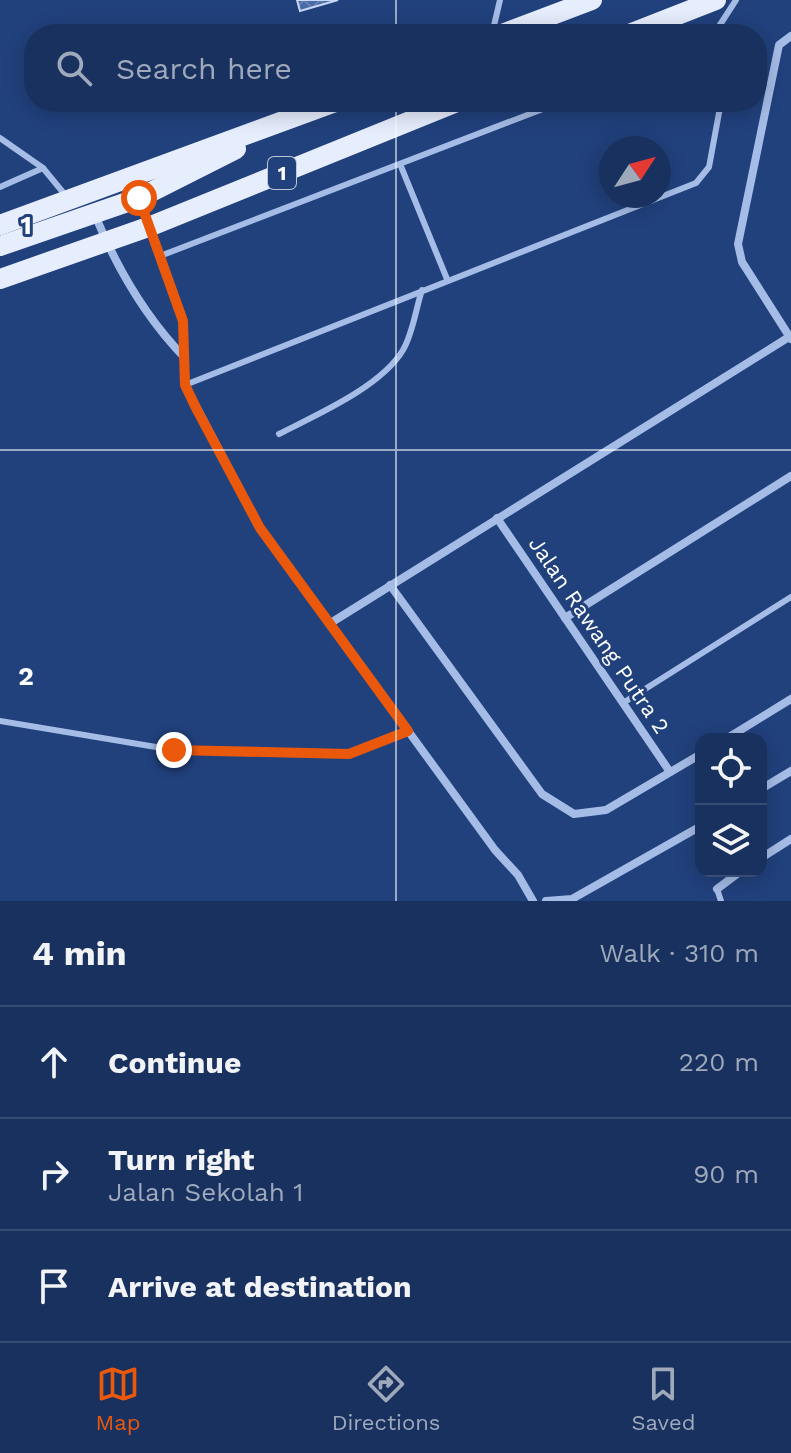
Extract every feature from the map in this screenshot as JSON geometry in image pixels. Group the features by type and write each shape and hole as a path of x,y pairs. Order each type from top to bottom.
{"main road":[{"path":"528,24 592,0"},
{"path":"655,24 716,0"},
{"name":"1","path":"0,225 310,112"},
{"name":"1","path":"0,279 151,226 432,112"},
{"path":"0,246 139,198 284,122"}],"street":[{"path":"767,103 779,45 791,36"},
{"path":"329,624 790,338 742,262 738,244 765,112"},
{"path":"139,198 183,321 185,385 260,528 495,850 518,875 533,901"},
{"path":"95,214 106,242 160,333 185,359"},
{"path":"565,618 791,476"},
{"name":"Jalan Rawang Putra 2","path":"497,518 670,772"},
{"path":"390,585 542,794 574,814 606,810 695,757"},
{"path":"736,733 791,699"},
{"path":"767,785 791,771"},
{"path":"546,901 572,899 695,829"},
{"path":"767,854 791,839"},
{"path":"717,889 733,877"}],"lane":[{"path":"494,24 500,0"},
{"path":"720,24 736,0"},
{"path":"160,256 535,112"},
{"path":"185,385 696,183 709,167 719,112"},
{"path":"0,138 43,168 70,201"},
{"path":"400,164 447,279"},
{"path":"0,187 43,168"},
{"path":"279,434 327,410 376,378 403,350 422,290"},
{"path":"623,703 791,597"},
{"path":"0,721 174,750 349,754 408,731"},
{"path":"717,889 721,901"}],"building":[{"path":"297,0 338,0 300,11"}],"route":[{"path":"139,198 183,321 185,385 197,410 260,528 408,731 349,754 174,750"}]}
